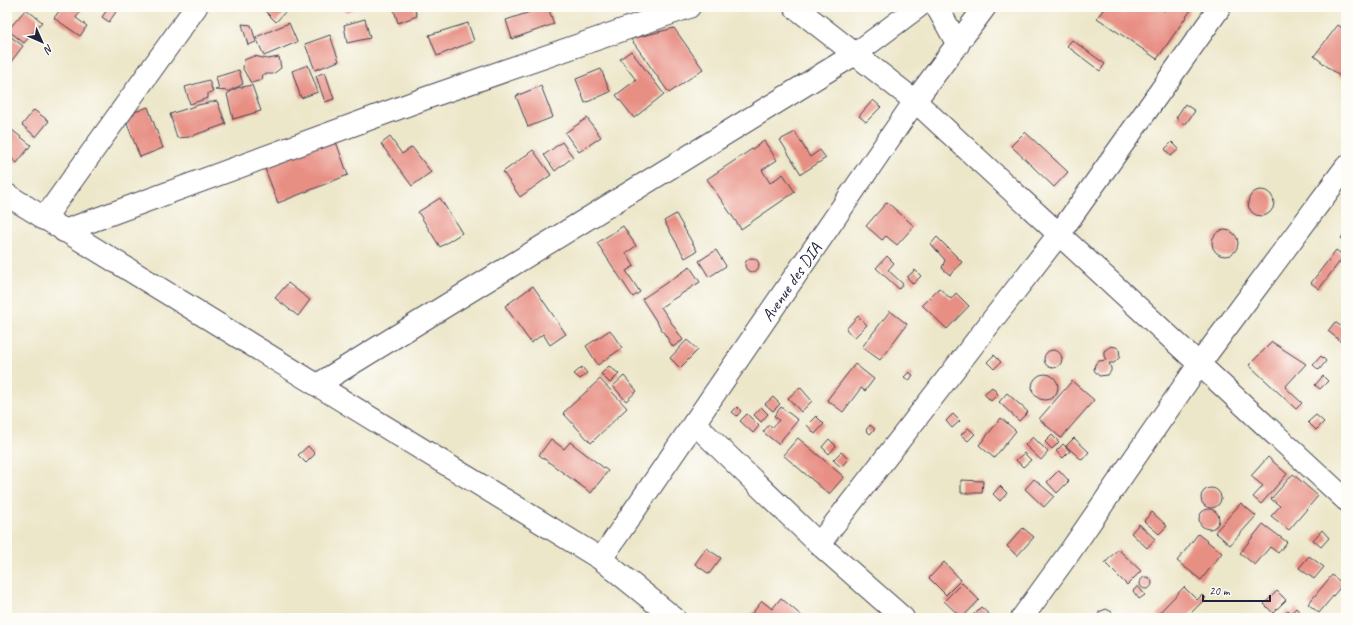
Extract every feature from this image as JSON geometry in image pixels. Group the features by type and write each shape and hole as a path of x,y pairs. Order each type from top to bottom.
{"street":[{"path":"44,218 196,7"},
{"path":"64,231 429,97 689,7"},
{"path":"795,7 915,101 1346,500"},
{"path":"317,385 855,54 918,7"},
{"path":"937,7 958,44"},
{"name":"Avenue des DIA","path":"601,559 915,101 985,7"},
{"path":"818,544 1059,234 1220,7"},
{"path":"1022,618 1200,364 1346,167"},
{"path":"7,195 601,559 674,618"},
{"path":"694,423 818,544 903,618"}],"building":[{"path":"62,7 83,7 76,18 87,26 80,36 54,18"},
{"path":"109,7 115,7 118,9 109,22 102,17"},
{"path":"268,7 282,7 286,11 276,22 265,11"},
{"path":"344,7 363,7 346,12"},
{"path":"393,7 414,7 417,16 398,23"},
{"path":"537,7 548,7 554,24 512,39 506,20 533,11"},
{"path":"1105,7 1158,7 1164,11 1166,7 1193,7 1157,59 1097,18"},
{"path":"26,9 42,22 24,43 8,30"},
{"path":"365,19 370,38 347,43 344,25"},
{"path":"289,23 297,42 264,56 256,37"},
{"path":"468,23 474,41 437,56 429,35"},
{"path":"242,24 251,25 256,42 248,45"},
{"path":"1338,25 1346,31 1346,72 1342,78 1314,56"},
{"path":"674,28 703,69 669,93 631,39"},
{"path":"7,34 23,46 7,67"},
{"path":"330,35 339,61 315,70 305,44"},
{"path":"1072,40 1105,64 1100,71 1067,46"},
{"path":"631,51 664,94 634,118 616,95 636,80 620,59"},
{"path":"254,56 268,59 279,57 281,68 273,74 263,74 262,80 251,83 243,69 244,60"},
{"path":"308,65 318,92 301,98 292,71"},
{"path":"601,69 610,92 585,103 576,79"},
{"path":"239,70 243,84 229,91 215,90 219,89 216,77"},
{"path":"325,72 334,99 325,102 316,76"},
{"path":"209,80 213,92 208,93 208,98 190,104 185,87"},
{"path":"252,85 261,111 233,119 227,94 237,88"},
{"path":"541,86 553,117 528,127 516,96"},
{"path":"873,100 881,107 866,122 859,116"},
{"path":"217,101 226,124 189,137 177,138 170,114 198,105"},
{"path":"1185,104 1195,111 1185,125 1176,118"},
{"path":"148,107 163,148 140,157 124,116"},
{"path":"34,110 49,121 36,137 22,125"},
{"path":"587,118 601,137 579,152 565,133"},
{"path":"7,126 31,145 17,163 7,155"},
{"path":"795,132 810,157 820,150 826,158 801,174 780,140"},
{"path":"1025,132 1068,172 1054,187 1011,146"},
{"path":"390,137 402,154 412,147 431,172 412,186 381,144"},
{"path":"335,139 348,175 278,203 264,166"},
{"path":"764,141 777,160 762,170 770,183 783,174 795,192 741,229 707,179"},
{"path":"562,142 573,157 555,171 544,155"},
{"path":"1172,142 1179,149 1171,156 1165,149"},
{"path":"533,150 551,175 520,197 503,172"},
{"path":"1261,190 1270,194 1274,203 1270,212 1261,216 1252,212 1248,203 1252,194"},
{"path":"440,198 462,233 440,247 418,212"},
{"path":"887,202 914,226 897,245 886,236 882,240 866,226"},
{"path":"676,214 697,251 685,258 664,221"},
{"path":"623,226 636,246 626,253 634,266 626,271 640,292 633,297 597,243"},
{"path":"1225,230 1234,234 1238,243 1234,252 1225,256 1216,252 1212,243 1216,234"},
{"path":"1346,232 1346,242 1341,238"},
{"path":"937,237 962,262 950,275 942,268 945,260 931,244"},
{"path":"716,250 726,266 709,277 699,261"},
{"path":"1336,250 1344,256 1319,289 1311,283"},
{"path":"887,256 894,263 888,270 903,284 899,289 876,268"},
{"path":"752,258 757,260 759,265 757,270 752,272 747,270 745,265 747,260"},
{"path":"690,267 700,282 661,307 683,340 673,347 642,299"},
{"path":"915,270 921,276 913,284 907,277"},
{"path":"288,283 310,300 298,316 275,298"},
{"path":"533,286 566,334 550,345 543,334 531,343 505,306"},
{"path":"939,288 951,299 956,293 969,306 947,329 922,305"},
{"path":"890,311 907,324 880,360 862,347"},
{"path":"858,316 867,325 854,338 846,329"},
{"path":"1335,322 1346,330 1346,339 1343,343 1328,331"},
{"path":"610,330 622,348 598,365 586,346"},
{"path":"687,340 698,350 680,368 670,358"},
{"path":"1272,342 1306,364 1285,387 1302,403 1296,409 1249,365"},
{"path":"1111,346 1119,349 1120,357 1114,363 1109,363 1111,371 1108,375 1099,376 1094,370 1095,364 1099,361 1106,360 1104,351"},
{"path":"1053,350 1059,353 1062,359 1059,365 1053,368 1047,365 1044,359 1047,353"},
{"path":"994,355 1001,362 994,369 987,362"},
{"path":"1321,356 1326,361 1319,370 1313,365"},
{"path":"855,364 874,379 865,391 861,388 843,412 827,400"},
{"path":"609,366 619,374 610,383 601,374"},
{"path":"582,367 587,373 580,379 574,374"},
{"path":"909,372 913,375 909,381 904,377"},
{"path":"1045,374 1054,378 1058,387 1054,396 1045,400 1036,396 1032,387 1036,378"},
{"path":"624,376 637,391 626,401 613,386"},
{"path":"1323,376 1328,381 1320,389 1315,385"},
{"path":"600,379 627,408 591,443 563,413"},
{"path":"1072,381 1094,400 1061,438 1039,419"},
{"path":"800,387 812,401 801,412 788,398"},
{"path":"992,387 998,394 991,401 984,394"},
{"path":"1007,393 1028,412 1019,421 999,402"},
{"path":"773,397 780,404 773,411 765,404"},
{"path":"737,407 741,411 737,416 732,412"},
{"path":"761,407 768,414 761,422 754,415"},
{"path":"781,407 798,420 778,444 763,432 769,425 772,428 779,420 774,416"},
{"path":"747,414 759,426 753,433 740,421"},
{"path":"953,414 960,421 952,428 946,421"},
{"path":"1316,415 1324,422 1316,430 1308,422"},
{"path":"816,416 824,424 815,434 807,425"},
{"path":"1001,418 1016,431 994,458 979,445"},
{"path":"870,425 875,429 870,434 866,430"},
{"path":"968,428 975,434 968,441 961,435"},
{"path":"1052,435 1059,442 1052,449 1045,442"},
{"path":"1033,437 1048,452 1041,460 1025,445"},
{"path":"798,438 844,477 829,494 783,455"},
{"path":"1074,438 1089,452 1082,460 1066,446"},
{"path":"551,439 564,449 570,442 608,471 591,493 539,455"},
{"path":"829,439 836,446 829,454 822,447"},
{"path":"1063,444 1070,451 1063,458 1056,451"},
{"path":"308,446 315,454 306,463 298,455"},
{"path":"841,452 848,459 841,467 833,460"},
{"path":"1024,453 1031,460 1023,467 1016,460"},
{"path":"1268,457 1287,474 1261,504 1253,497 1263,486 1251,476"},
{"path":"1059,470 1069,481 1057,493 1047,482"},
{"path":"1293,474 1318,496 1289,530 1271,516 1280,506 1271,499"},
{"path":"1034,479 1054,496 1044,507 1025,489"},
{"path":"961,480 983,481 982,493 961,493"},
{"path":"1000,486 1007,493 1000,501 993,494"},
{"path":"1211,488 1218,491 1221,498 1218,505 1211,508 1204,505 1201,498 1204,491"},
{"path":"1241,503 1256,516 1230,545 1215,532"},
{"path":"1209,509 1216,512 1219,519 1216,526 1209,529 1202,526 1199,519 1202,512"},
{"path":"1152,512 1167,526 1159,534 1144,521"},
{"path":"1139,524 1155,539 1147,548 1131,533"},
{"path":"1263,524 1287,542 1278,553 1270,547 1255,565 1240,553"},
{"path":"1023,528 1034,537 1017,556 1007,546"},
{"path":"1322,530 1329,538 1321,547 1313,540"},
{"path":"1198,534 1222,553 1201,580 1177,561"},
{"path":"706,548 721,558 709,574 695,564"},
{"path":"1118,549 1141,571 1127,585 1105,563"},
{"path":"1309,556 1324,567 1314,579 1299,568"},
{"path":"944,562 961,580 946,595 929,578"},
{"path":"1332,575 1343,584 1319,613 1308,604"},
{"path":"1146,577 1150,579 1152,583 1150,587 1146,589 1142,587 1140,583 1142,579"},
{"path":"962,583 979,600 962,618 944,601"},
{"path":"1138,586 1145,595 1139,599 1133,591"},
{"path":"1184,587 1197,600 1202,595 1206,598 1186,618 1160,618 1157,615"},
{"path":"1277,591 1286,600 1273,613 1264,604"},
{"path":"781,598 804,618 749,617 762,601 772,609"},
{"path":"981,607 993,618 970,618"},
{"path":"1296,608 1302,615 1299,618 1286,618 1283,615 1288,610 1291,613"},
{"path":"1106,609 1112,612 1113,618 1098,618 1099,612"}]}
